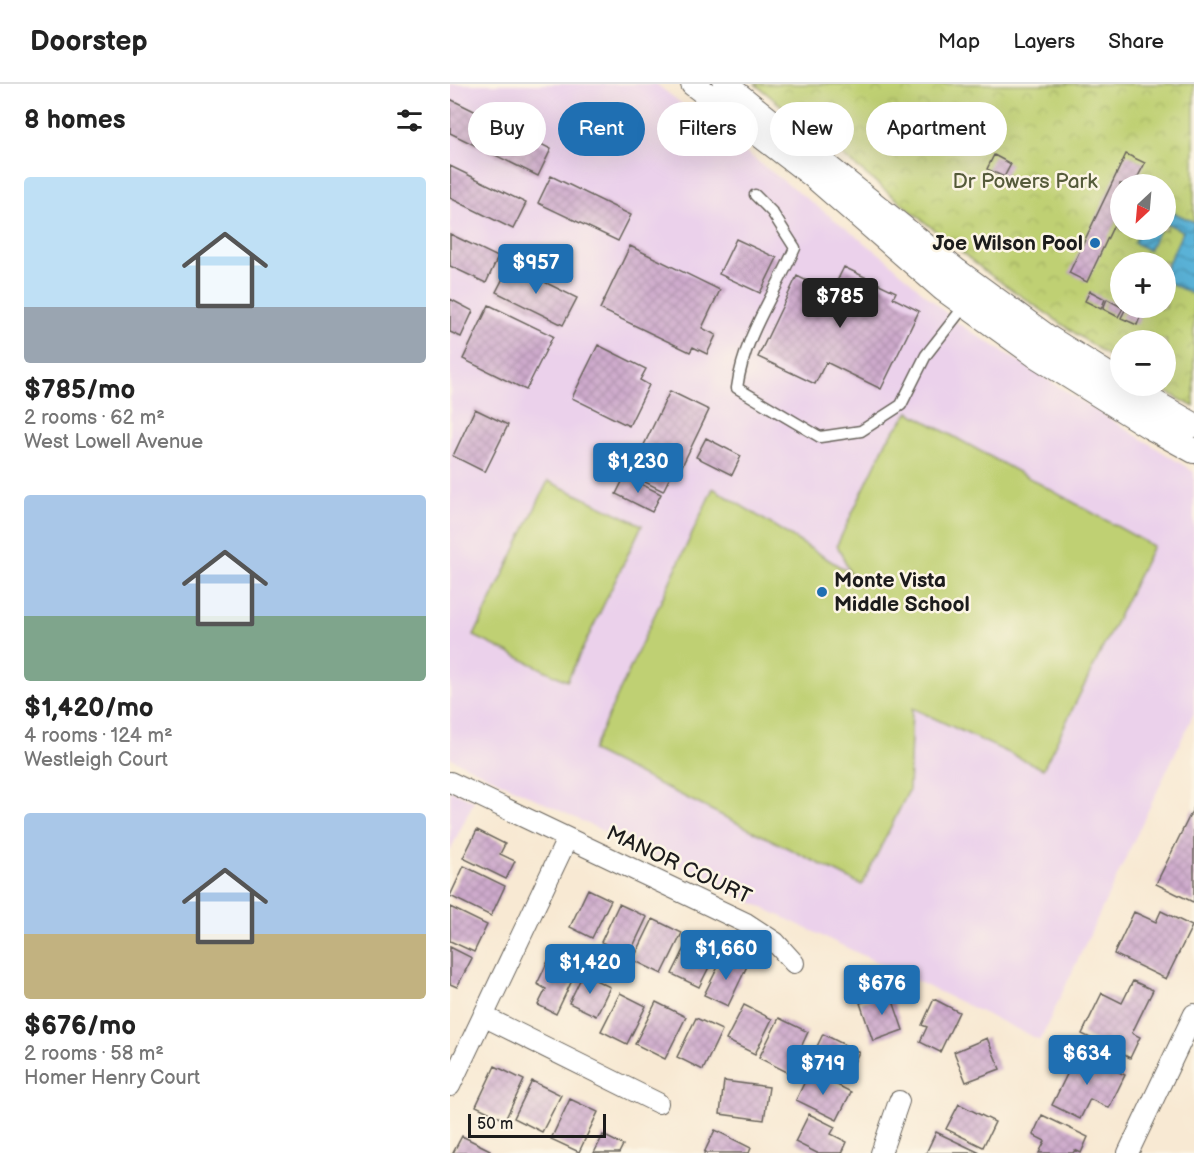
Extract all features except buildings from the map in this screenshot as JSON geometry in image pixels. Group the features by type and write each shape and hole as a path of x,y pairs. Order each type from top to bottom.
{"street":[{"path":"693,84 972,296 1049,338 1110,376"},
{"path":"725,84 972,296 1035,356 1150,427 1194,451"},
{"path":"1143,396 1194,425"},
{"name":"MANOR COURT","path":"450,782 746,923 775,942 794,963"},
{"path":"450,1086 567,839"},
{"path":"1128,1153 1194,1014"},
{"path":"483,1017 658,1103"},
{"path":"882,1153 899,1101"}],"lane":[{"path":"755,195 772,212 795,248 783,275 756,322 739,371 737,388 820,437 861,431 901,405 926,355 972,296"}],"shaded area":[{"name":"Monte Vista Middle School","path":"450,84 656,84 680,102 657,102 657,156 751,156 885,258 956,322 1194,472 1194,713 1040,1040 450,758"},
{"path":"450,789 474,801 450,851"}],"green space":[{"name":"Dr Powers Park","path":"755,84 1194,84 1194,407 1174,396 1176,396 1176,330 1110,330 1110,357 986,272 843,156 854,156 854,102 777,102"},
{"path":"909,412 1153,546 1043,769 912,708 909,790 862,885 592,751 713,488 850,573 837,545 887,440"},
{"path":"548,481 642,525 567,681 474,636"}],"water":[{"path":"1176,214 1194,222 1194,295 1176,286 1176,252 1173,252 1183,231 1176,228"},
{"path":"1136,240 1154,240 1149,250 1134,243"}],"place":[{"name":"Joe Wilson Pool","path":"1095,243"},
{"name":"Monte Vista Middle School","path":"822,592"}]}
